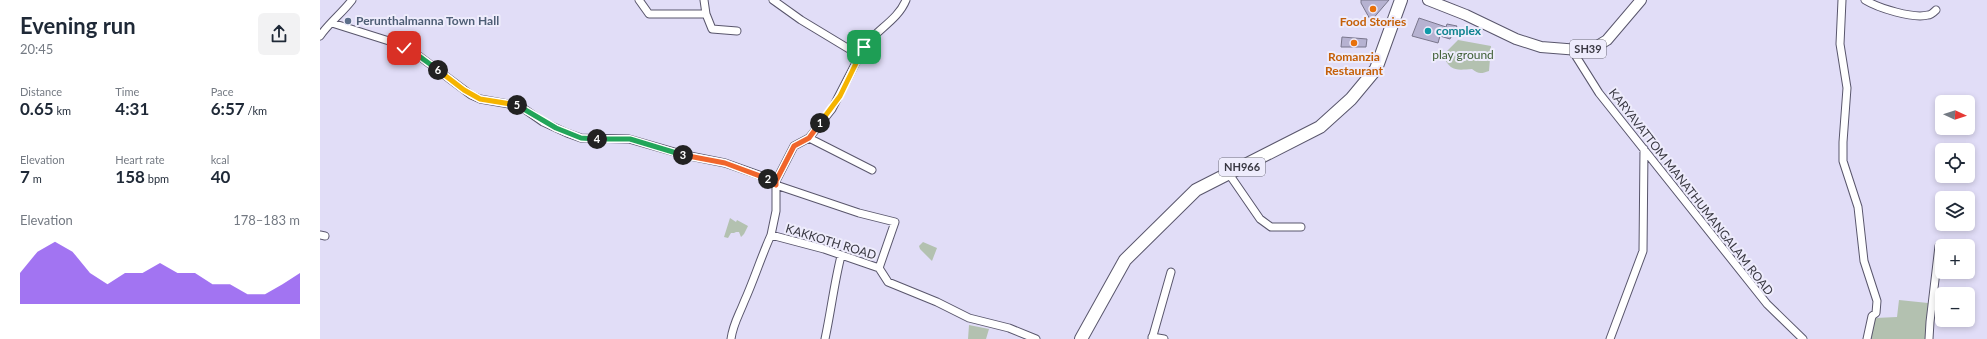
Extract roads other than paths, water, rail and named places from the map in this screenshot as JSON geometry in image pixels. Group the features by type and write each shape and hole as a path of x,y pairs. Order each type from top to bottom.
{"highway":[{"name":"NH966","path":"1080,339 1125,260 1196,190 1320,127 1352,99 1376,69 1401,0"}],"main road":[{"name":"SH39","path":"1428,0 1466,15 1516,39 1541,47 1572,50 1594,48 1607,40 1641,0"}],"street":[{"path":"320,36 326,27 332,24 352,0"},
{"path":"639,0 649,14 706,14"},
{"path":"704,0 706,14 712,29 737,31"},
{"path":"773,0 801,20 859,55"},
{"name":"KAKKOTH ROAD","path":"879,268 824,249 771,236 776,211 776,181 794,146 809,138 840,96 859,55 870,38 896,15 906,0"},
{"path":"1842,0 1840,44 1847,88 1843,160 1858,207 1864,262 1877,301 1876,313 1872,316 1867,339"},
{"path":"1865,0 1887,11 1905,14 1928,15 1936,10"},
{"path":"332,24 389,41 419,56 471,95 480,99 520,106 543,122 581,138 630,139 684,155 725,163 765,177 776,185 859,213 896,222 879,268 888,282 937,302 969,318 1009,328 1036,339"},
{"name":"KARYAVATTOM MANATHUMANGALAM ROAD","path":"1572,50 1599,93 1767,304 1803,339"},
{"path":"809,138 872,170"},
{"path":"1610,339 1643,251 1644,150"},
{"path":"1229,174 1260,219 1270,227 1301,227"},
{"path":"731,339 734,322 745,300 750,284 771,236"},
{"path":"825,339 832,308 833,286 841,256"},
{"path":"1164,339 1152,338 1171,272"},
{"path":"1929,339 1935,279"}],"place":[{"name":"Food Stories","path":"1373,9"},
{"name":"Perunthalmanna Town Hall","path":"348,21"},
{"name":"complex","path":"1428,31"},
{"name":"Romanzia Restaurant","path":"1354,43"}],"park label":[{"name":"play ground","path":"1463,55"}]}
